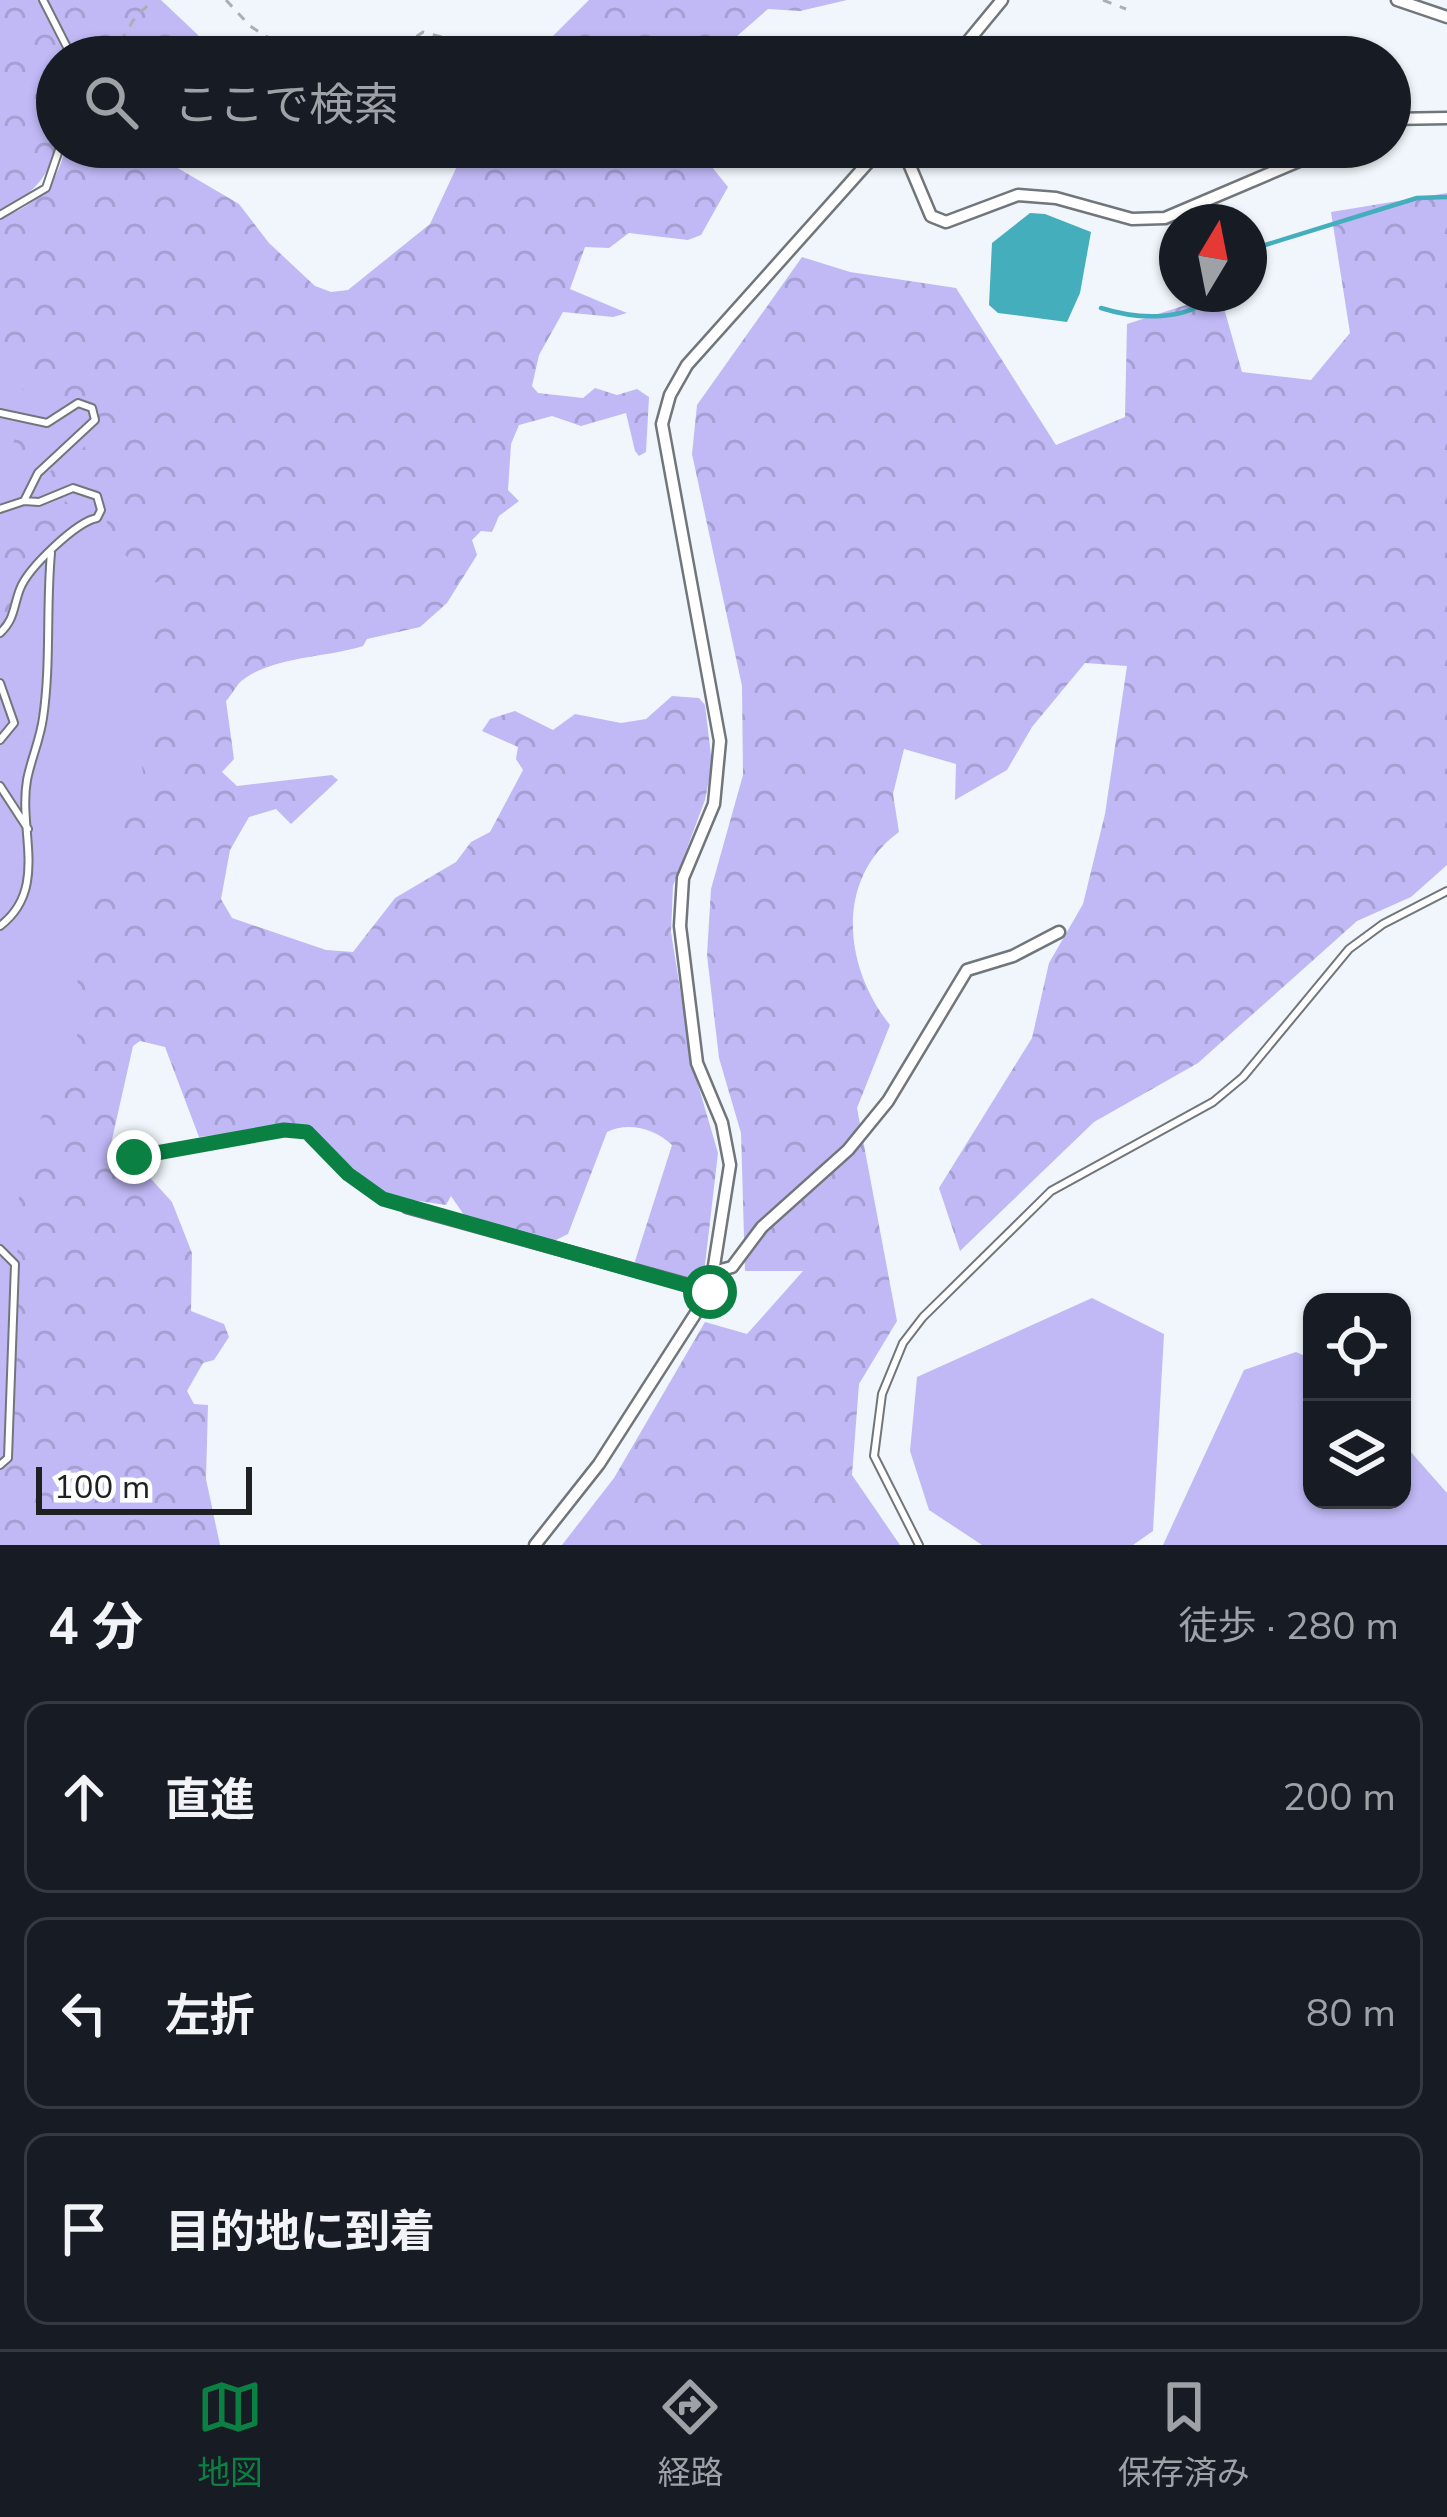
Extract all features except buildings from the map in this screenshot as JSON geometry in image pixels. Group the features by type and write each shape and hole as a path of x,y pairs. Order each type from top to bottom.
{"street":[{"path":"972,36 1002,0"},
{"path":"1397,0 1447,17"},
{"path":"1411,119 1447,118"},
{"path":"535,1545 599,1464 710,1292 717,1271 730,1165 722,1123 697,1063 680,926 683,878 714,804 720,741 662,424 670,395 687,365 863,168"},
{"path":"911,168 932,216 946,222 1018,195 1056,198 1132,219 1165,218 1283,168"},
{"path":"717,1271 732,1268 795,1192 848,1150 888,1101 967,970 1013,956 1059,932"},
{"path":"407,1207 710,1292"}],"lane":[{"path":"43,0 61,36"},
{"path":"0,215 46,188 53,168"},
{"path":"0,413 47,424 78,403 94,413 91,430 38,473 24,501"},
{"path":"0,509 24,501 39,502 73,488 94,493 100,502 97,518 74,525 20,588 15,613 0,633"},
{"path":"0,926 22,907 30,832 26,784 44,712 52,553"},
{"path":"0,683 14,723 0,740"},
{"path":"0,786 30,832"},
{"path":"919,1545 874,1456 882,1394 903,1343 923,1317 1051,1191 1213,1102 1243,1077 1349,949 1383,924 1447,891"},
{"path":"0,1250 15,1264 8,1458 0,1465"}],"path":[{"path":"124,36 154,0"},
{"path":"226,0 265,36"},
{"path":"1103,0 1126,9"},
{"path":"134,1157 294,1130 315,1137 348,1174 383,1199 407,1207"}],"green space":[{"path":"0,0 38,0 56,36 36,36 36,168 48,168 23,197 0,210"},
{"path":"48,0 161,0 198,36 66,36"},
{"path":"589,0 847,0 800,11 768,9 737,36 553,36"},
{"path":"59,168 178,168 239,204 269,243 315,286 331,292 348,290 430,224 456,168 713,168 728,187 701,235 688,240 629,233 609,248 585,247 570,289 627,313 613,317 563,312 539,355 532,386 538,393 583,398 595,388 617,395 637,389 649,397 646,452 639,456 635,451 626,413 581,426 552,416 519,425 511,444 508,490 519,501 499,516 492,532 481,531 472,540 477,555 447,603 420,627 367,639 363,646 348,650 271,666 241,681 226,701 234,759 222,772 237,786 332,775 338,780 291,824 276,809 249,817 230,850 221,899 232,918 326,950 353,952 395,898 456,862 471,842 490,832 523,770 516,759 518,747 482,731 490,719 515,711 553,730 575,714 621,723 646,719 672,696 699,698 705,705 712,764 705,800 673,886 671,932 692,1064 718,1153 704,1273 694,1285 638,1268 635,1261 672,1145 650,1131 624,1127 607,1132 568,1234 550,1243 464,1215 451,1196 446,1205 385,1196 308,1129 283,1127 199,1137 165,1047 140,1041 133,1046 109,1153 143,1170 172,1202 192,1253 191,1311 224,1324 229,1337 214,1360 203,1363 187,1391 194,1404 208,1405 206,1479 220,1545 0,1545 0,1474 10,1463 19,1195 41,1153 39,1121 50,1102 51,1075 75,1065 79,1057 74,996 79,975 95,965 91,946 95,891 114,868 134,778 144,777 142,740 157,706 147,652 162,621 164,580 141,587 131,581 129,559 112,539 106,519 105,491 86,480 63,486 47,479 49,472 91,438 94,406 76,400 59,409 29,397 14,379 0,382 0,219 44,192"},
{"path":"1447,193 1447,865 1411,897 1357,921 1198,1063 1094,1122 960,1251 939,1188 1032,1038 1049,963 1083,904 1105,814 1127,666 1085,663 1032,727 1007,770 955,800 956,764 904,749 893,794 899,832 878,851 864,874 853,925 863,977 890,1025 857,1108 897,1321 859,1384 852,1475 900,1545 562,1545 614,1478 705,1322 747,1334 803,1271 745,1271 741,1133 719,1058 707,955 711,889 743,775 742,686 692,454 697,405 802,257 850,272 956,288 1056,445 1125,417 1127,324 1164,312 1225,312 1242,372 1311,380 1350,333 1331,212"},
{"path":"0,318 99,408 156,533 182,662 31,1357 0,1545"},
{"path":"78,408 89,412 85,429 39,462 23,487 13,488 4,473 17,431 54,423"},
{"path":"62,497 82,518 70,524 16,586 12,610 0,628 0,523 12,522 22,508 41,508"},
{"path":"1092,1298 1164,1334 1153,1531 1133,1545 982,1545 929,1510 910,1451 917,1377"},
{"path":"1296,1352 1303,1355 1303,1509 1411,1509 1411,1452 1447,1493 1447,1545 1163,1545 1244,1370"}],"water":[{"path":"1030,213 1091,232 1080,293 1067,322 998,313 989,305 992,243"}],"waterway":[{"path":"1267,244 1417,198 1447,197"},
{"path":"1101,308 1131,315 1184,312"}],"route":[{"path":"134,1157 256,1139 284,1130 307,1132 348,1174 383,1199 710,1292"}]}
